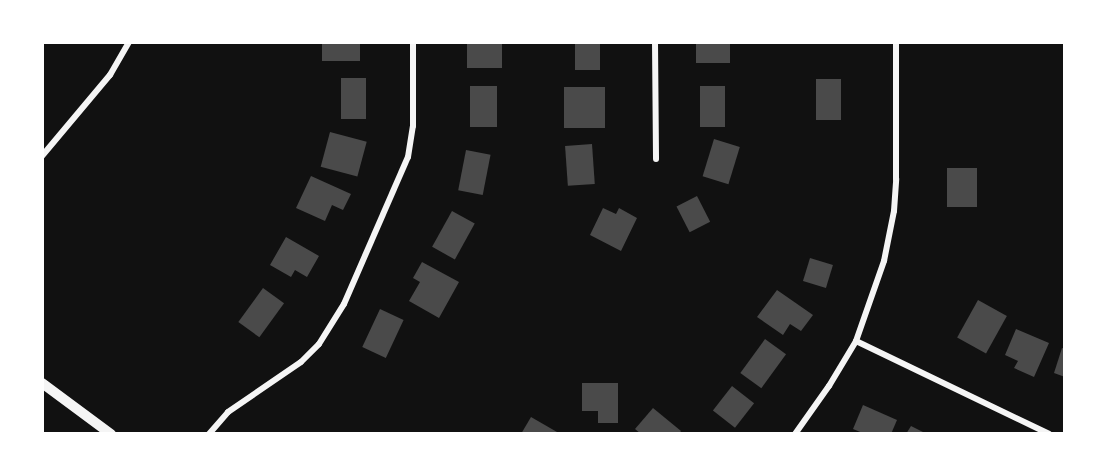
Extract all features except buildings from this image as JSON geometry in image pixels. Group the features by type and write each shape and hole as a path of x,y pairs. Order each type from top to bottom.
{"street":[{"path":"42,156 110,75 129,42"},
{"path":"209,434 237,405 301,362 319,344 344,304 408,157 413,126 413,42"},
{"path":"655,42 656,159"},
{"path":"795,434 829,386 855,341 884,261 894,211 897,144 896,42"},
{"path":"855,341 1049,434"},
{"path":"42,383 111,434"}]}
